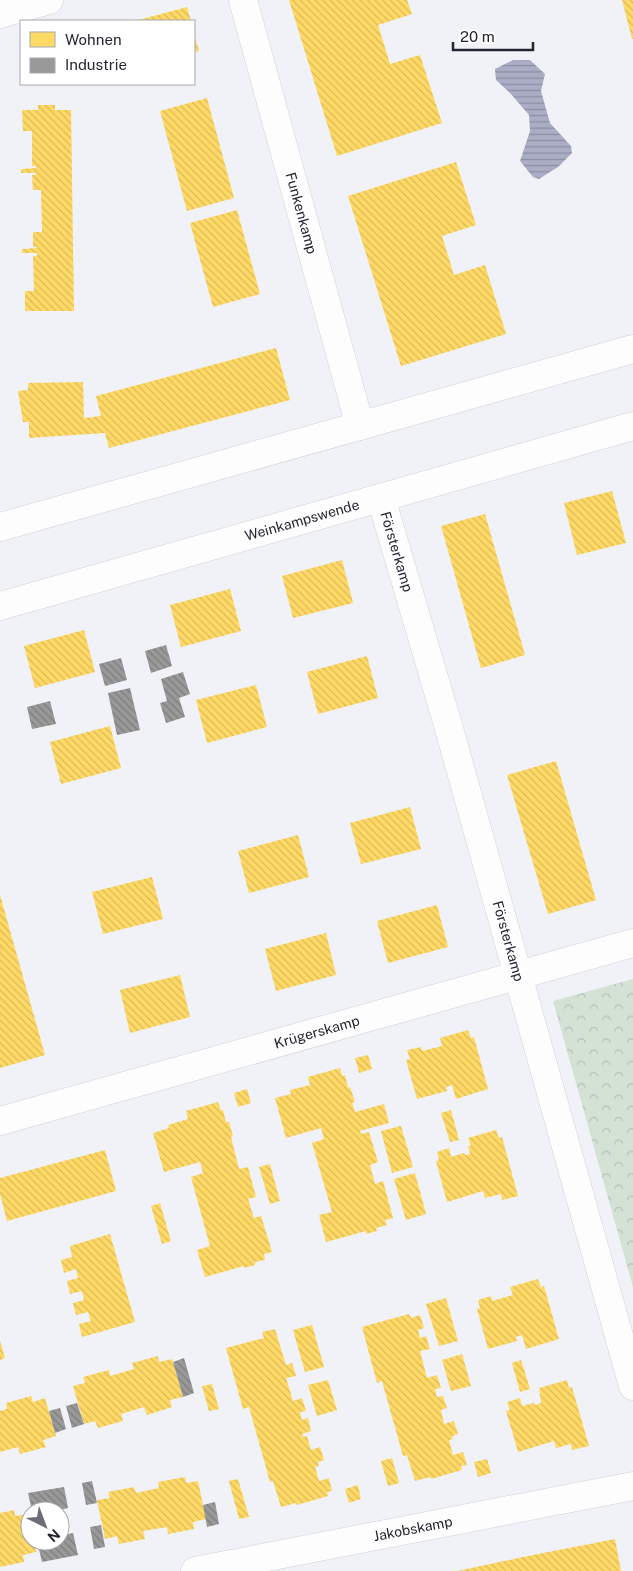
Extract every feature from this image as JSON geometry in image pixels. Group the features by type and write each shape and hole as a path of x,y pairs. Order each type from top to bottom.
{"street":[{"path":"0,14 49,0"},
{"name":"Funkenkamp","path":"243,0 360,426"},
{"path":"0,527 633,349"},
{"name":"Weinkampswende","path":"0,606 633,426"},
{"name":"Försterkamp","path":"381,498 448,724 633,1386"},
{"name":"Krügerskamp","path":"0,1120 633,943"},
{"name":"Jakobskamp","path":"195,1571 633,1486"}],"green space":[{"path":"633,979 633,1287 553,1001"}],"water":[{"path":"513,60 530,60 545,74 541,91 550,123 571,146 572,153 558,167 539,179 533,177 520,161 530,131 529,115 496,80 495,69"}],"building: Wohnen":[{"path":"289,0 407,0 412,14 378,25 390,64 420,55 442,123 337,156"},
{"path":"622,0 633,0 633,39 632,39"},
{"path":"187,7 191,20 139,20"},
{"path":"195,37 199,51 195,53"},
{"path":"207,98 234,198 187,211 160,111"},
{"path":"38,105 55,105 55,110 71,110 74,311 25,311 25,291 34,291 33,256 37,256 37,253 22,253 22,249 37,248 33,247 33,232 42,232 41,190 33,190 32,175 36,175 36,173 21,173 21,169 36,168 36,166 32,166 32,131 23,131 22,110 38,110"},
{"path":"456,162 476,225 442,236 454,275 485,265 506,334 401,366 348,196"},
{"path":"237,210 260,294 213,307 190,223"},
{"path":"276,348 290,400 109,448 105,433 29,438 29,422 23,422 18,391 28,390 28,383 83,382 84,418 101,416 96,396"},
{"path":"612,491 626,543 577,555 564,503"},
{"path":"485,514 525,655 481,668 441,526"},
{"path":"342,560 353,603 293,618 282,576"},
{"path":"230,589 241,631 181,647 170,605"},
{"path":"84,630 95,672 35,688 24,646"},
{"path":"367,656 378,698 318,714 307,672"},
{"path":"256,685 267,727 207,743 196,700"},
{"path":"110,726 121,768 61,784 50,742"},
{"path":"556,761 596,900 548,914 507,775"},
{"path":"410,807 421,849 361,864 350,823"},
{"path":"298,835 309,877 249,893 238,851"},
{"path":"152,877 163,919 103,934 92,892"},
{"path":"0,895 45,1055 0,1068"},
{"path":"437,905 448,947 388,963 377,921"},
{"path":"326,933 336,975 276,991 265,949"},
{"path":"180,975 190,1017 130,1033 120,990"},
{"path":"468,1030 471,1038 474,1037 488,1089 456,1099 452,1085 446,1087 447,1091 417,1099 406,1060 410,1059 407,1050 421,1047 422,1051 442,1046 440,1038"},
{"path":"368,1055 372,1069 359,1073 355,1058"},
{"path":"340,1068 342,1076 345,1075 348,1088 350,1087 355,1102 352,1103 355,1112 384,1104 389,1123 360,1131 361,1134 369,1132 378,1162 370,1165 375,1184 383,1181 393,1218 385,1220 387,1225 376,1228 377,1231 366,1234 366,1231 326,1242 319,1215 332,1212 312,1143 324,1139 321,1128 286,1138 275,1098 291,1094 290,1090 310,1085 308,1077"},
{"path":"247,1089 251,1103 238,1107 234,1093"},
{"path":"218,1102 221,1110 223,1110 226,1122 229,1122 239,1169 248,1167 256,1197 248,1199 254,1218 261,1216 272,1252 264,1254 265,1260 255,1262 255,1265 244,1268 244,1266 205,1277 197,1250 210,1246 191,1177 203,1173 200,1162 164,1172 153,1133 169,1128 168,1125 188,1119 186,1111"},
{"path":"451,1110 459,1140 450,1142 441,1113"},
{"path":"401,1126 413,1167 392,1173 381,1131"},
{"path":"496,1130 499,1138 502,1137 518,1196 502,1200 501,1194 485,1198 483,1191 447,1202 436,1161 439,1160 437,1152 449,1148 451,1157 464,1153 465,1155 470,1154 468,1146 471,1146 468,1138"},
{"path":"105,1150 116,1191 7,1221 0,1194 0,1178"},
{"path":"270,1164 280,1201 270,1204 259,1167"},
{"path":"415,1173 426,1214 406,1220 394,1179"},
{"path":"160,1203 171,1241 162,1244 151,1206"},
{"path":"110,1234 135,1322 82,1337 79,1324 91,1321 88,1312 76,1315 73,1303 84,1300 82,1291 70,1294 67,1281 78,1278 76,1269 64,1273 61,1260 72,1257 70,1246"},
{"path":"538,1279 541,1287 544,1286 559,1339 526,1349 522,1335 516,1337 517,1341 488,1349 477,1309 480,1308 478,1300 491,1296 492,1301 513,1295 510,1287"},
{"path":"446,1298 458,1341 439,1346 426,1304"},
{"path":"409,1314 411,1318 420,1315 424,1328 418,1330 420,1338 426,1336 430,1349 420,1351 427,1378 437,1375 441,1388 435,1389 437,1397 443,1396 447,1408 441,1410 444,1424 454,1421 458,1434 452,1436 453,1439 449,1440 453,1455 463,1452 467,1465 461,1466 462,1470 431,1479 430,1477 415,1481 407,1455 403,1456 382,1381 377,1383 362,1327"},
{"path":"312,1325 324,1367 305,1372 293,1330"},
{"path":"275,1329 286,1365 292,1363 296,1376 286,1378 293,1401 302,1398 306,1411 300,1412 302,1420 308,1418 311,1431 302,1434 303,1437 307,1436 311,1450 320,1447 324,1460 318,1462 319,1466 315,1467 319,1481 329,1478 332,1491 327,1492 328,1496 297,1505 296,1503 281,1507 273,1481 270,1482 249,1407 243,1409 226,1348 264,1338 262,1332"},
{"path":"0,1341 5,1358 0,1360"},
{"path":"462,1354 471,1386 451,1391 442,1360"},
{"path":"158,1356 159,1362 172,1359 183,1397 170,1400 172,1407 147,1415 144,1407 121,1414 123,1421 98,1428 95,1421 84,1424 73,1386 85,1383 83,1377 109,1370 110,1376 134,1369 132,1363"},
{"path":"521,1360 530,1389 520,1392 512,1363"},
{"path":"328,1380 337,1410 317,1416 308,1385"},
{"path":"567,1380 569,1388 572,1387 589,1446 572,1450 571,1444 556,1448 554,1441 518,1452 506,1411 510,1410 507,1402 520,1398 522,1406 541,1403 539,1388"},
{"path":"212,1384 219,1409 209,1411 202,1386"},
{"path":"31,1396 33,1402 45,1398 56,1436 43,1440 46,1447 20,1454 18,1447 0,1452 0,1411 7,1409 6,1403"},
{"path":"392,1458 399,1483 388,1486 381,1461"},
{"path":"487,1459 491,1473 478,1477 474,1462"},
{"path":"185,1477 186,1483 198,1481 206,1519 193,1522 194,1529 168,1534 167,1527 143,1531 145,1539 119,1544 117,1536 105,1539 97,1500 110,1498 108,1492 134,1487 136,1493 159,1488 158,1482"},
{"path":"238,1479 249,1517 239,1519 229,1481"},
{"path":"358,1485 361,1499 349,1503 345,1489"},
{"path":"14,1510 15,1516 20,1515 20,1551 36,1552 23,1555 24,1562 0,1567 0,1513"},
{"path":"615,1539 621,1571 457,1571 528,1556"}],"building: Industrie":[{"path":"166,645 172,666 151,673 145,651"},
{"path":"121,658 127,680 105,686 99,664"},
{"path":"183,672 190,694 179,698 185,717 166,723 160,703 167,701 161,679"},
{"path":"130,688 140,730 117,735 108,693"},
{"path":"50,701 56,724 32,729 27,707"},
{"path":"184,1358 194,1393 183,1397 173,1362"},
{"path":"77,1403 84,1424 72,1428 66,1406"},
{"path":"60,1408 66,1429 55,1433 49,1411"},
{"path":"92,1481 97,1503 86,1505 82,1483"},
{"path":"64,1487 67,1501 30,1501 28,1493"},
{"path":"215,1502 219,1524 207,1527 203,1505"},
{"path":"101,1525 105,1547 94,1549 90,1527"},
{"path":"73,1533 78,1555 42,1562 39,1551 70,1551 70,1534"}]}
